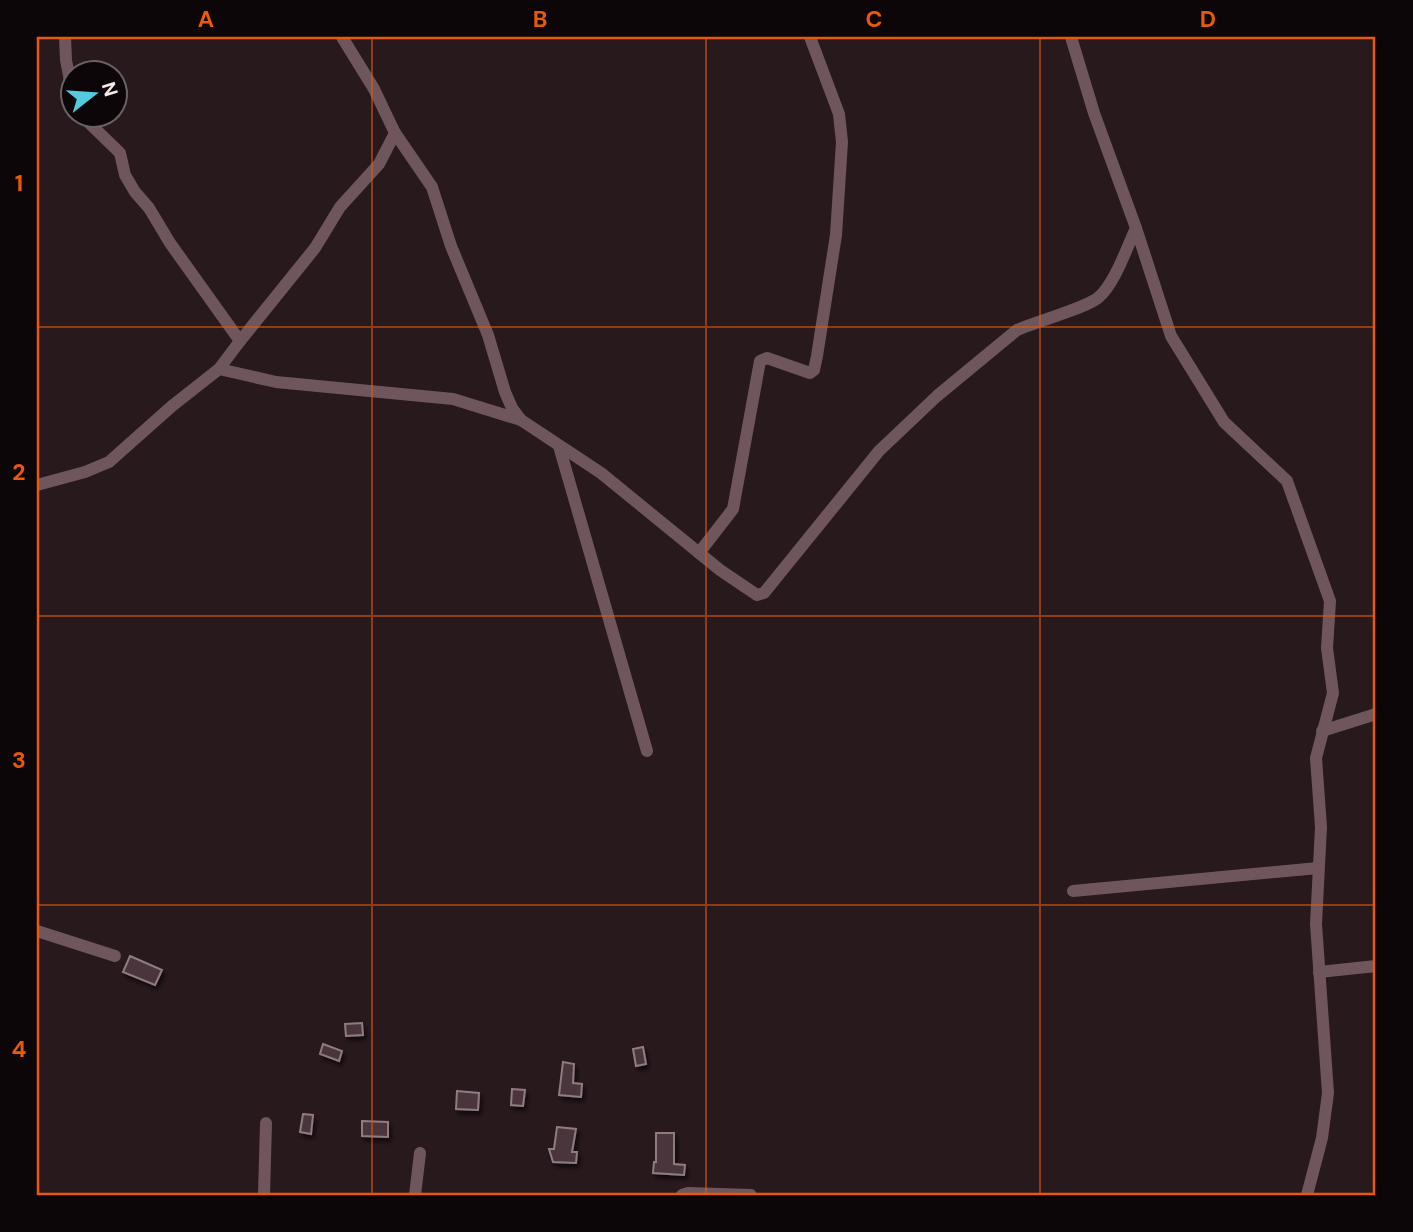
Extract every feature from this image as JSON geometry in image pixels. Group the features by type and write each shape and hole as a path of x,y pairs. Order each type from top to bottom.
{"street":[{"path":"65,37 63,44 66,60"},
{"path":"342,37 374,89 395,134 432,187 451,246 488,335 505,391 521,420"},
{"path":"699,553 733,509 760,361 767,358 810,373 814,370 836,235 842,134 839,114 810,37"},
{"path":"1071,37 1171,336 1224,422 1279,473 1292,491 1330,601 1327,648 1333,693 1316,758 1321,827 1316,924 1328,1093 1322,1138 1307,1195"},
{"path":"96,130 120,153 125,175 135,192 149,208 170,243 240,341"},
{"path":"37,485 85,472 109,462 219,369 315,248 340,207 379,164 395,134"},
{"path":"219,369 276,382 453,399 521,420 613,482 699,553 757,595 764,593 879,451 911,419 1017,330 1100,297 1136,228"},
{"path":"559,446 647,751"},
{"path":"1322,731 1376,714"},
{"path":"1073,891 1318,867"},
{"path":"37,931 115,956"},
{"path":"1319,972 1376,966"},
{"path":"264,1195 266,1123"},
{"path":"415,1195 420,1153"},
{"path":"682,1195 751,1195"}],"building":[{"path":"130,956 162,970 155,985 123,972"},
{"path":"362,1023 363,1035 346,1036 345,1024"},
{"path":"323,1044 342,1051 339,1061 320,1054"},
{"path":"643,1047 646,1064 636,1066 633,1049"},
{"path":"563,1062 574,1064 573,1083 582,1084 581,1097 559,1095"},
{"path":"512,1089 525,1090 523,1106 511,1105"},
{"path":"457,1091 479,1093 478,1110 456,1109"},
{"path":"303,1114 313,1115 311,1134 300,1132"},
{"path":"362,1121 388,1122 388,1137 362,1136"},
{"path":"557,1127 576,1129 572,1152 577,1152 576,1163 553,1162 549,1149 554,1149"},
{"path":"656,1133 674,1133 674,1164 685,1165 684,1175 653,1173 656,1162"}]}
